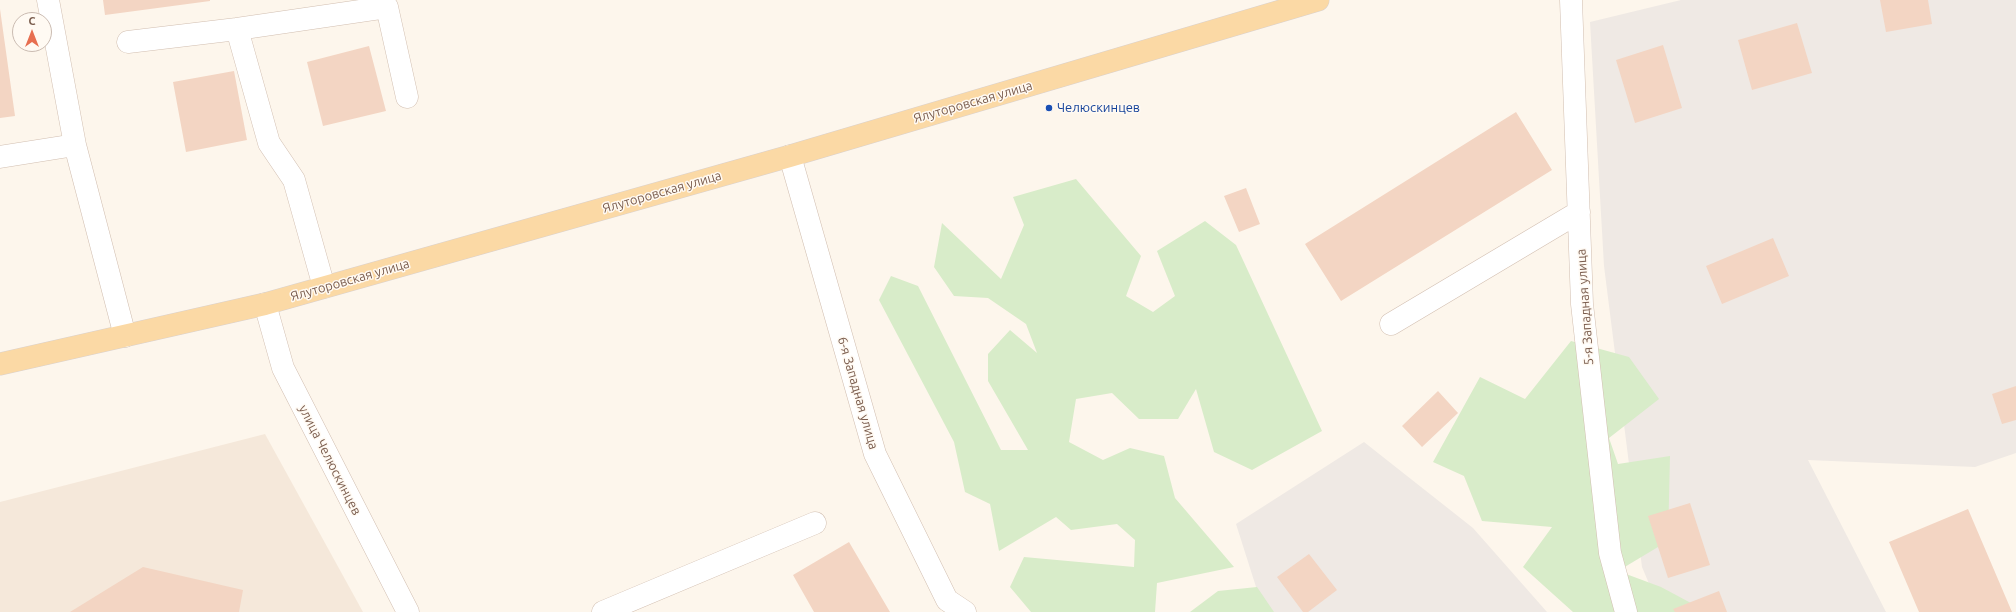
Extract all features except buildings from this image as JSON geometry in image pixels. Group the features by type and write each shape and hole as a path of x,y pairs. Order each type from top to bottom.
{"main road":[{"name":"Ялуторовская улица","path":"0,364 265,304 790,156 1318,0"}],"street":[{"path":"48,0 75,145 125,336"},
{"name":"5-я Западная улица","path":"1571,0 1582,304 1610,553 1626,612"},
{"path":"128,42 237,29 386,7 407,97"},
{"path":"237,29 269,143 294,180 324,287"},
{"path":"0,157 75,145"},
{"name":"6-я Западная улица","path":"790,156 875,454 947,600 965,612"},
{"path":"1391,324 1579,212"},
{"name":"улица Челюскинцев","path":"265,304 283,368 408,612"},
{"path":"603,612 815,523"}],"shaded area":[{"path":"1681,0 2016,0 2016,453 1975,467 1808,460 1886,612 1661,612 1642,567 1604,266 1590,22"},
{"path":"265,434 363,612 0,612 0,502"},
{"path":"1364,442 1473,528 1547,612 1264,612 1236,524"}],"green space":[{"path":"1076,179 1141,256 1126,296 1153,312 1175,296 1157,251 1205,221 1236,245 1322,431 1252,470 1214,452 1196,389 1178,419 1139,419 1112,393 1076,399 1069,442 1103,460 1130,448 1164,456 1175,498 1234,567 1157,583 1155,612 1031,612 1010,587 1024,557 1134,567 1135,540 1117,524 1071,530 1056,517 999,551 990,504 965,492 954,442 879,300 891,276 918,286 1001,450 1028,450 988,381 988,354 1010,330 1037,353 1026,324 988,298 954,296 934,267 942,223 1001,279 1024,225 1013,197"},
{"path":"1571,341 1629,357 1659,399 1609,438 1618,464 1670,456 1668,541 1618,571 1661,587 1704,610 1704,612 1573,612 1523,567 1552,527 1482,521 1464,476 1433,462 1480,377 1525,399"},
{"path":"1257,587 1274,612 1190,612 1218,591"}],"place":[{"name":"Челюскинцев","path":"1049,108"}]}
